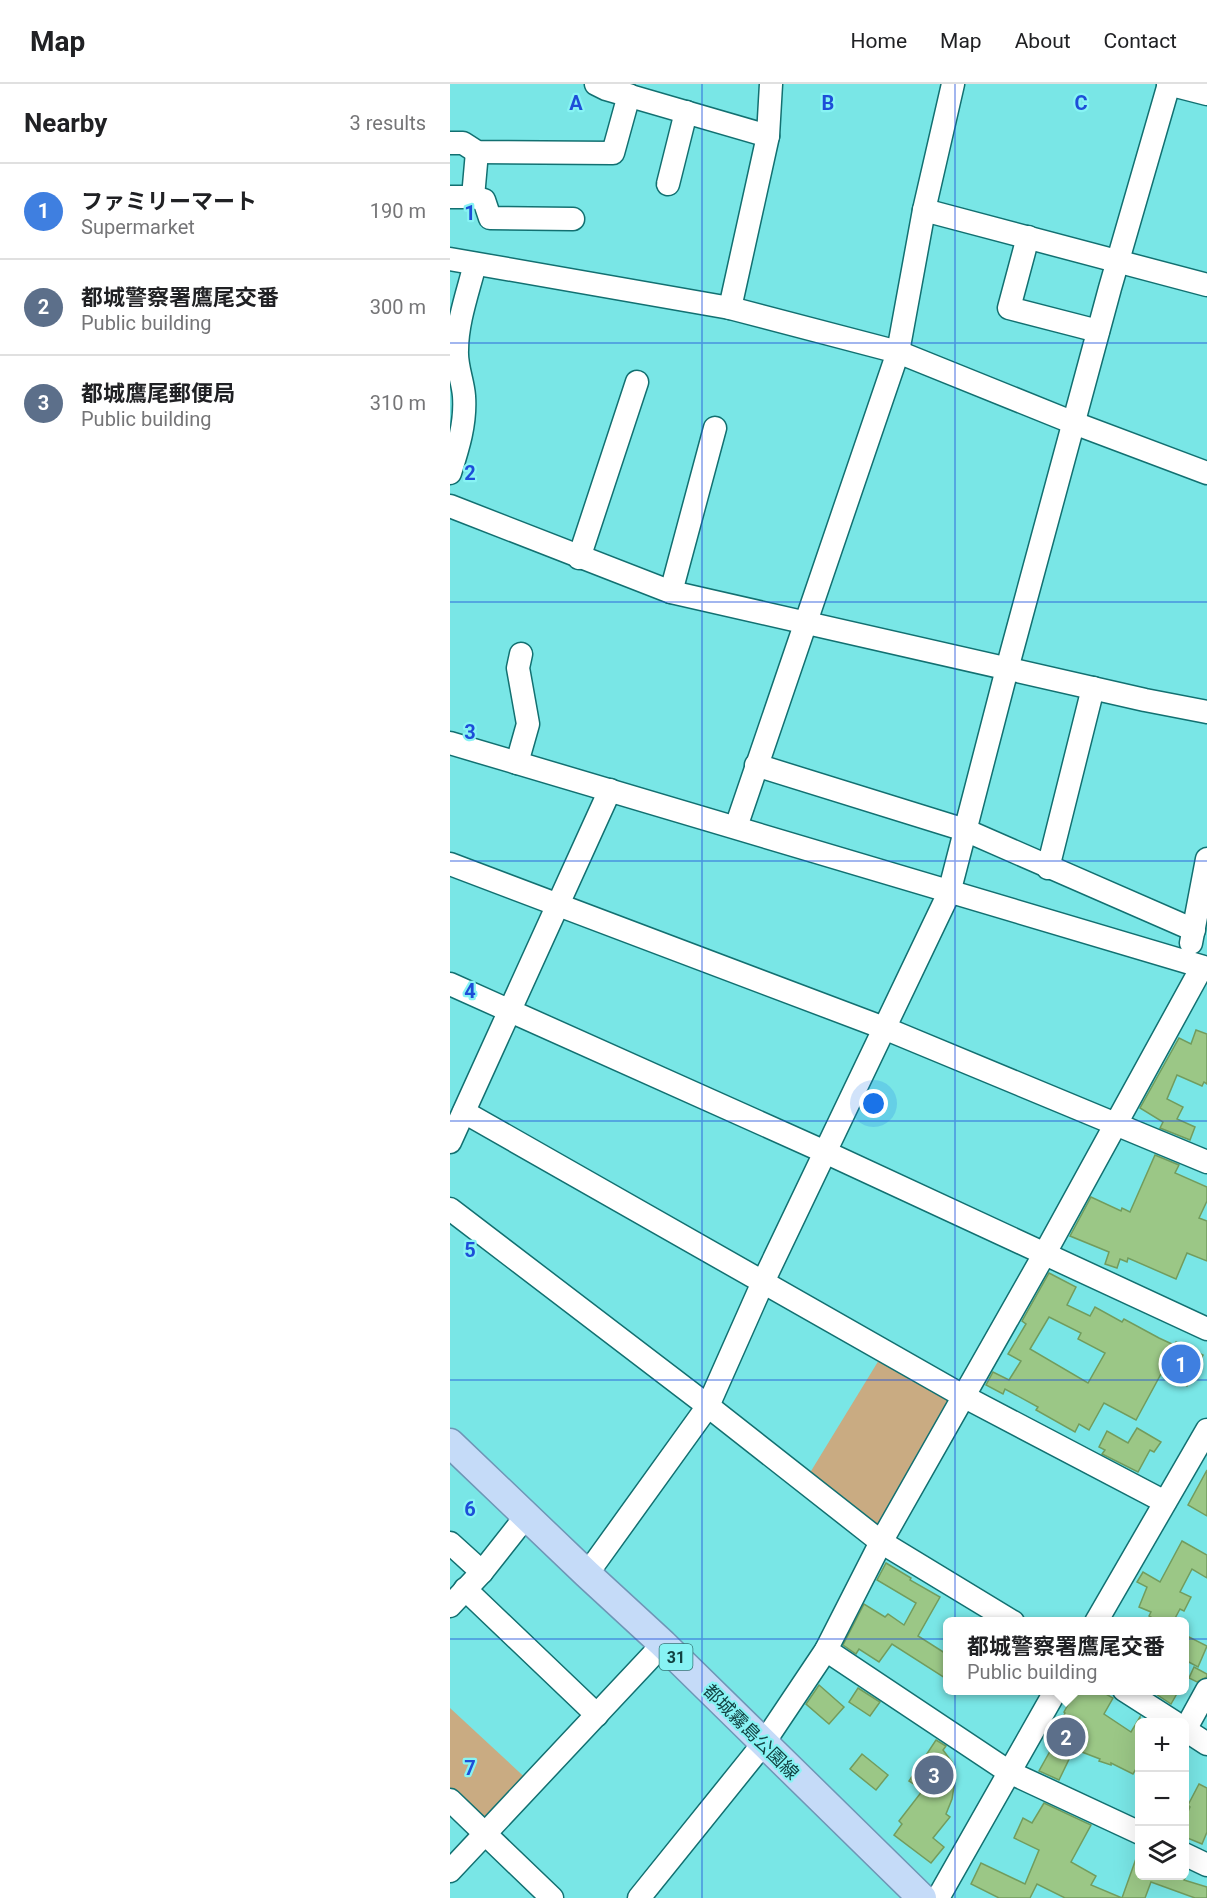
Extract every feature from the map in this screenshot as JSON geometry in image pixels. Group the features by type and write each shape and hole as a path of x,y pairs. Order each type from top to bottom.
{"main road":[{"name":"都城霧島公園線","path":"450,1443 663,1644 922,1898"}],"street":[{"path":"596,84 768,136"},
{"path":"730,308 768,136 771,84"},
{"path":"736,827 898,352 924,210 953,84"},
{"path":"587,1574 708,1406 763,1282 949,893 1117,260 1169,84 1207,94"},
{"path":"450,143 463,143 477,152 613,153 629,95"},
{"path":"668,184 686,112"},
{"path":"473,197 477,152"},
{"path":"450,197 473,197 484,200 490,218 573,219"},
{"path":"924,210 1207,285"},
{"path":"1028,237 1009,308 1098,332"},
{"path":"450,259 730,308 898,352 1074,423 1207,473"},
{"path":"450,473 460,441 464,417 464,394 456,350 459,326 475,264"},
{"path":"579,558 637,382"},
{"path":"671,592 715,428"},
{"path":"450,506 671,592 1207,712"},
{"path":"517,763 528,724 518,668 521,654"},
{"path":"1048,868 1093,688"},
{"path":"450,743 736,827 949,893 1198,965"},
{"path":"756,765 965,830 1194,930"},
{"path":"450,1142 610,790"},
{"path":"639,1898 763,1744 826,1650 881,1542 1046,1253 1198,965 1194,930 1207,859"},
{"path":"450,864 884,1028 1207,1162"},
{"path":"450,984 825,1152 1207,1329"},
{"path":"464,1112 965,1397 1165,1502"},
{"path":"450,1209 708,1406 881,1542 1005,1617"},
{"path":"1099,1617 1207,1430"},
{"path":"527,1515 482,1572 458,1597 597,1715"},
{"path":"450,1543 482,1572"},
{"path":"450,1871 663,1644"},
{"path":"826,1650 1009,1772 1135,1831"},
{"path":"1189,1723 1207,1690"},
{"path":"938,1898 1053,1695"},
{"path":"1132,1695 1168,1718"},
{"path":"1189,1733 1207,1744"},
{"path":"450,1800 552,1898"},
{"path":"1189,1856 1207,1865"}],"shaded area":[{"path":"882,1355 955,1401 880,1533 808,1476"},
{"path":"450,1708 532,1784 485,1834 450,1800"}],"building":[{"path":"1196,1030 1207,1034 1207,1084 1204,1082 1202,1086 1177,1075 1167,1099 1183,1107 1177,1119 1195,1127 1190,1140 1160,1128 1163,1122 1140,1108 1179,1038 1191,1044"},
{"path":"1155,1155 1179,1165 1175,1173 1207,1187 1207,1201 1199,1218 1207,1221 1207,1261 1187,1253 1176,1279 1128,1258 1127,1262 1120,1259 1117,1268 1105,1264 1109,1252 1070,1236 1091,1197 1121,1211 1122,1208 1130,1212"},
{"path":"1049,1273 1076,1287 1067,1305 1090,1316 1095,1307 1122,1322 1124,1319 1174,1345 1176,1342 1203,1355 1187,1386 1161,1374 1136,1420 1104,1403 1089,1430 1079,1424 1075,1432 1036,1410 1038,1407 1005,1389 1003,1394 986,1385 993,1372 1009,1380 1021,1361 1008,1354 1026,1324 1022,1321","holes":["1049,1317 1081,1333 1078,1339 1105,1353 1088,1383 1030,1349"]},
{"path":"1137,1428 1161,1442 1154,1452 1150,1450 1138,1472 1102,1454 1105,1450 1099,1447 1107,1431 1128,1443"},
{"path":"1207,1470 1207,1516 1188,1505"},
{"path":"1182,1541 1207,1555 1207,1578 1192,1569 1180,1592 1191,1597 1184,1611 1180,1609 1176,1617 1151,1617 1151,1612 1139,1607 1147,1587 1137,1582 1143,1572 1160,1582"},
{"path":"886,1563 940,1597 918,1636 943,1652 943,1677 892,1644 879,1662 859,1649 856,1654 843,1645 864,1604 885,1617 888,1614 904,1625 916,1603 877,1580"},
{"path":"1189,1637 1207,1646 1198,1667 1189,1662"},
{"path":"1194,1667 1207,1674 1207,1677 1197,1682 1189,1678"},
{"path":"819,1685 844,1707 829,1724 806,1704"},
{"path":"858,1688 880,1702 870,1716 849,1702"},
{"path":"1073,1695 1108,1695 1113,1698 1104,1714 1131,1732 1135,1725 1135,1771 1133,1774 1074,1749 1059,1780 1039,1771 1054,1744 1051,1743"},
{"path":"1158,1695 1176,1695 1171,1704"},
{"path":"936,1740 946,1746 943,1750 952,1762 955,1780 952,1799 946,1814 950,1817 933,1838 944,1847 931,1863 894,1835 902,1824 899,1821 923,1790 909,1781"},
{"path":"862,1754 888,1775 876,1790 850,1769"},
{"path":"1199,1784 1207,1788 1207,1832 1202,1844 1189,1839 1189,1803"},
{"path":"1044,1803 1091,1825 1071,1862 1096,1876 1091,1885 1122,1898 1065,1898 1037,1884 1030,1898 999,1898 971,1884 981,1863 1025,1884 1039,1850 1014,1838 1023,1818 1032,1823"},
{"path":"1135,1861 1135,1880 1184,1880 1207,1887 1207,1898 1195,1898 1151,1882 1145,1898 1122,1898"}],"place":[{"name":"ファミリーマート","path":"1181,1364"},
{"name":"都城警察署鷹尾交番","path":"1066,1737"},
{"name":"都城鷹尾郵便局","path":"934,1775"}]}
